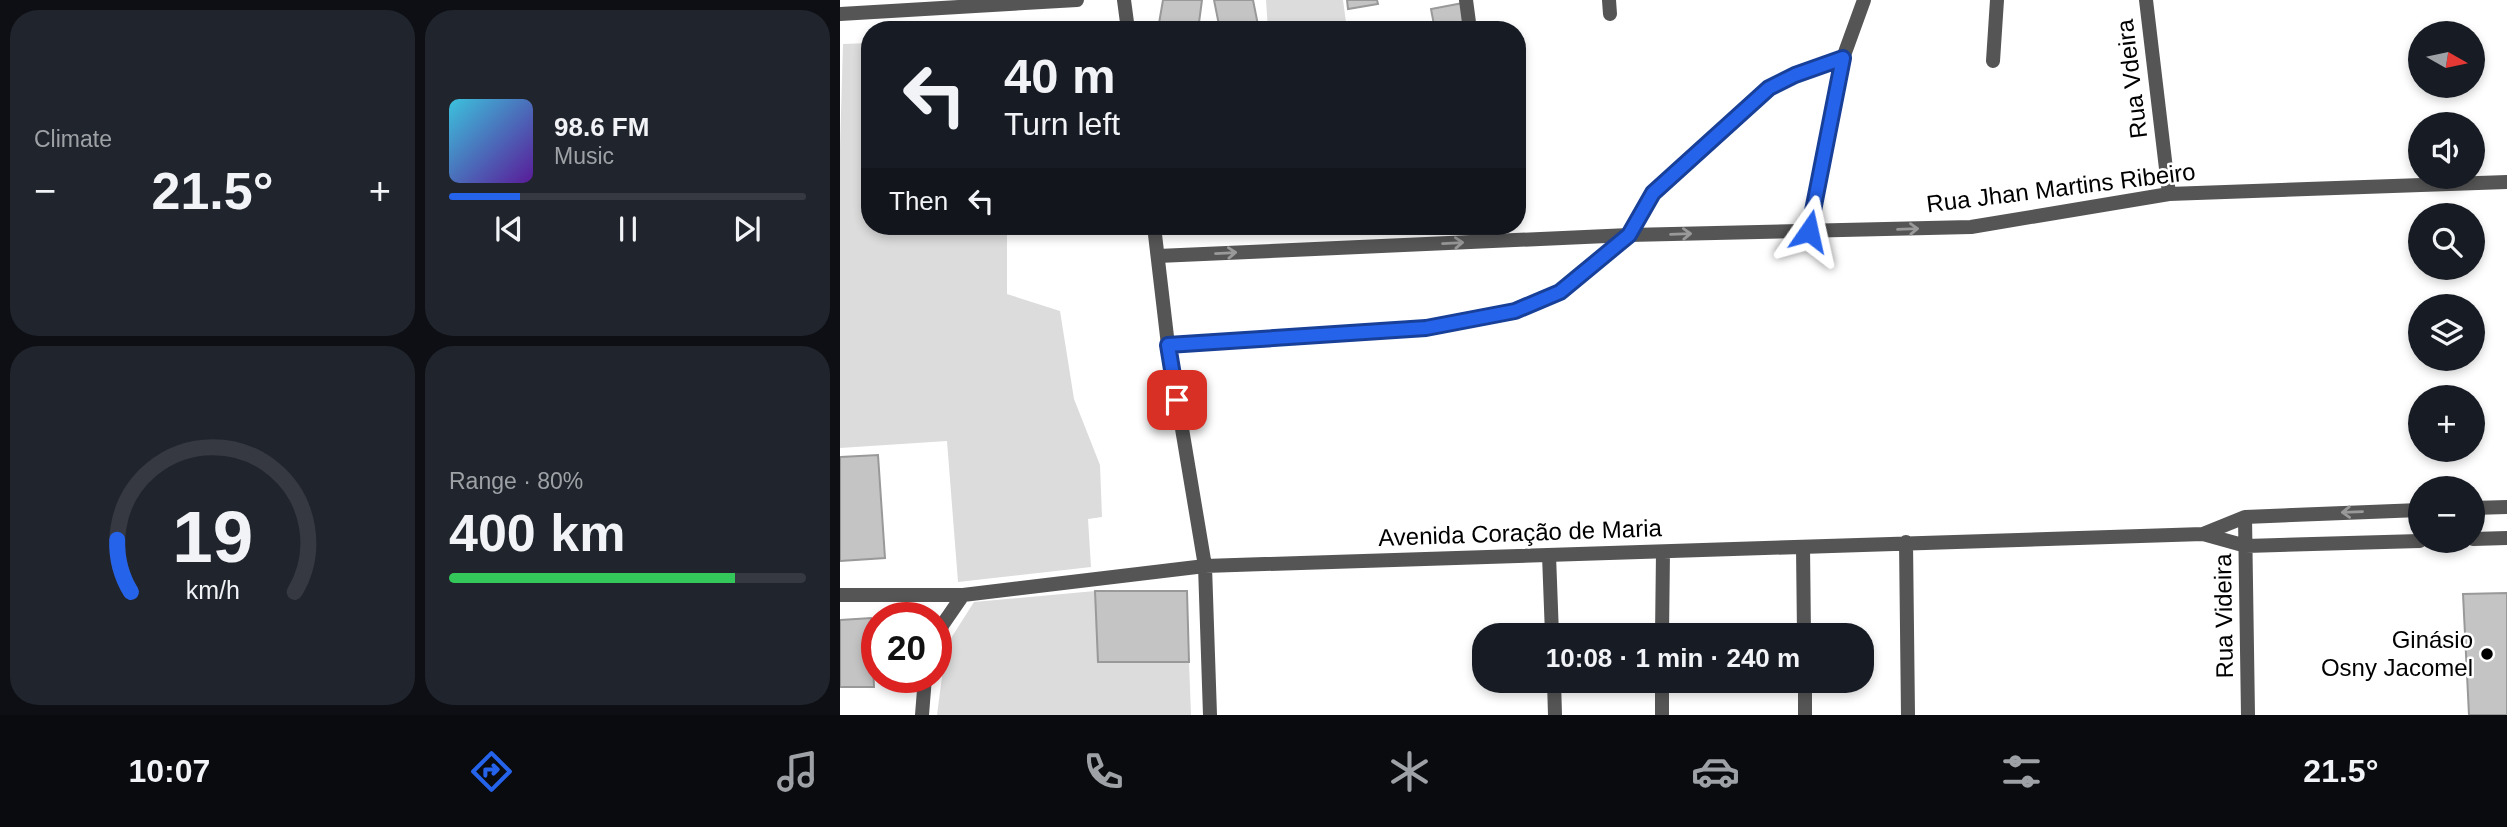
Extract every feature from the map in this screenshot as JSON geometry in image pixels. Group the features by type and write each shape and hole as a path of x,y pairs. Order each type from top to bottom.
{"street":[{"path":"840,14 1077,0"},
{"path":"1124,0 1127,21"},
{"path":"1466,0 1470,21"},
{"path":"1809,231 1843,58 1864,0"},
{"path":"1993,61 1997,0"},
{"name":"Rua Vdeira","path":"2146,0 2169,194"},
{"path":"1168,345 1426,328 1515,311 1560,292 1629,235 1653,193 1769,88 1795,75 1843,58"},
{"name":"Rua Jhan Martins Ribeiro","path":"1158,256 1629,235 1971,227 2169,194 2507,182"},
{"path":"1155,235 1168,345 1205,566 1210,715"},
{"path":"2485,509 2507,508"},
{"name":"Avenida Coração de Maria","path":"2203,534 2245,517 2408,510"},
{"name":"Rua Videira","path":"2245,517 2248,715"},
{"name":"Avenida Coração de Maria","path":"840,596 963,595 1205,566 2203,534 2246,546 2408,541"},
{"path":"2485,539 2507,538"},
{"path":"1906,542 1908,715"},
{"path":"1803,547 1804,623"},
{"path":"1662,552 1662,623"},
{"path":"1549,555 1552,623"},
{"path":"952,611 963,595"},
{"path":"922,715 924,693"},
{"path":"1554,693 1555,715"},
{"path":"1662,693 1662,715"},
{"path":"1805,693 1805,715"}],"shaded area":[{"path":"1266,0 1343,0 1346,21 1267,21"},
{"path":"861,43 861,235 1007,235 1007,294 1060,311 1074,399 1100,465 1102,517 1088,519 1091,567 958,582 947,441 840,448 840,148 843,44"},
{"path":"1095,591 1098,662 1189,662 1191,715 937,715 940,693 952,693 952,637 974,602"}],"building":[{"path":"1163,0 1202,0 1199,21 1159,21"},
{"path":"1214,0 1253,0 1257,21 1218,21"},
{"path":"1347,0 1377,0 1378,4 1348,9"},
{"path":"1463,3 1466,21 1433,21 1431,9"},
{"path":"878,455 885,558 840,561 840,457"},
{"path":"1095,591 1187,591 1189,662 1098,662"},
{"name":"Ginásio Osny Jacomel","path":"2507,593 2507,715 2469,715 2463,594"},
{"path":"861,619 861,687 840,687 840,620"}],"place":[{"name":"Ginásio Osny Jacomel","path":"2487,654"}],"route":[{"path":"1177,400 1168,345 1426,328 1515,311 1560,292 1629,235 1653,193 1769,88 1795,75 1843,58 1809,231"}]}
